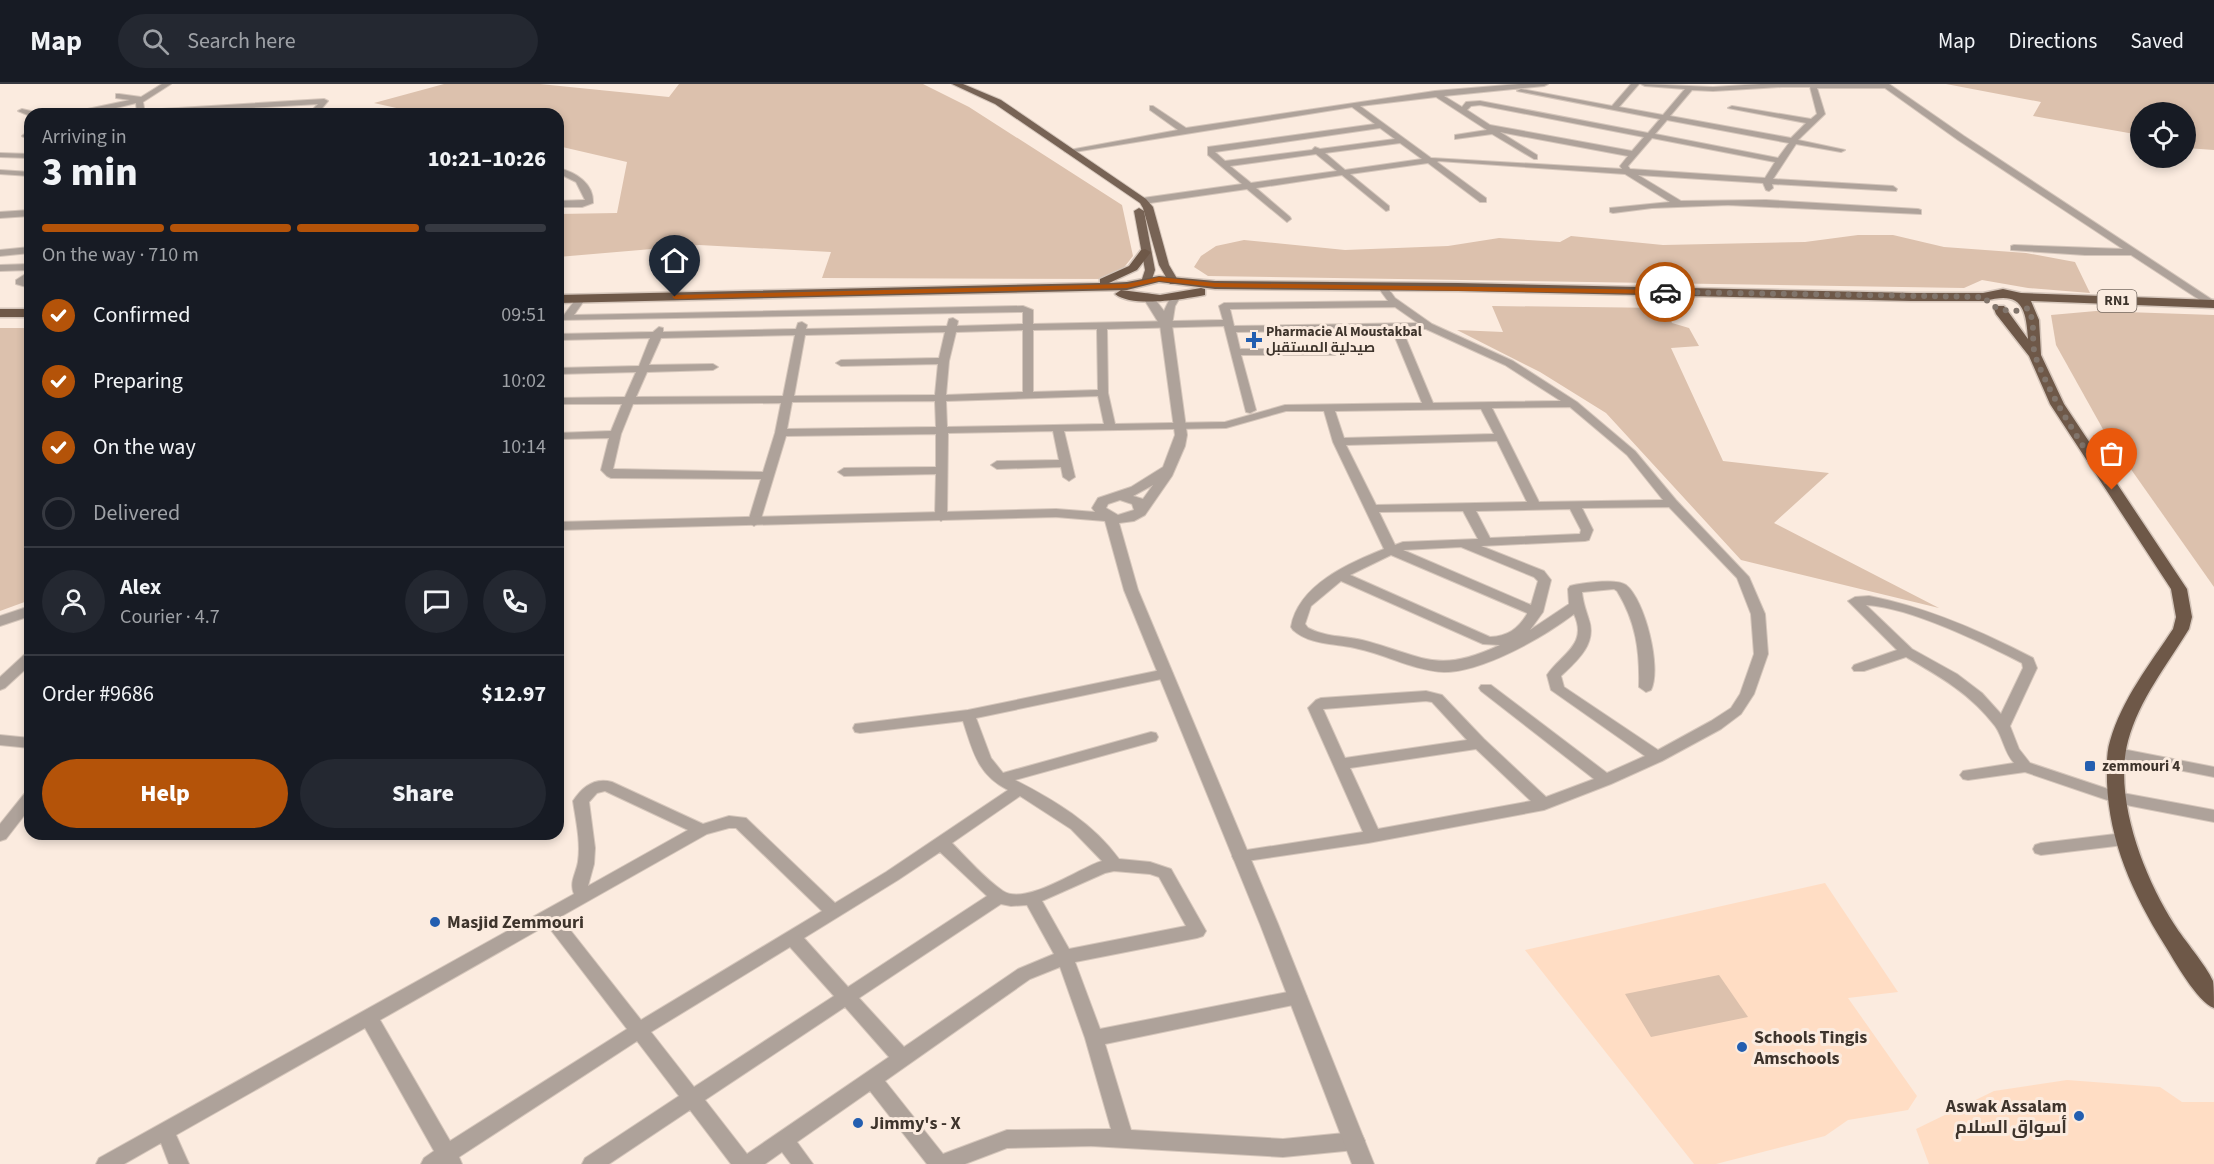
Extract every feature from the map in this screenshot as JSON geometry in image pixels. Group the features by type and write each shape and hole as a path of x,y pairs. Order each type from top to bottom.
{"highway":[{"path":"1074,287 1129,272 1146,252"},
{"name":"RN1","path":"564,300 1092,293 1145,289 1159,279 1176,289 1217,291 1384,289 1985,297 1995,293 2020,297 2213,306"},
{"name":"RN1","path":"564,303 1127,286 1145,289 1160,298 1176,289"},
{"name":"RN1","path":"1384,289 1997,308 2018,311 2029,308 2213,306"},
{"path":"1985,297 1985,300 1997,308 2035,355 2057,404 2124,508 2173,578 2183,607 2181,628 2136,699 2117,748 2116,797 2124,839 2134,866 2165,928 2214,999"},
{"path":"2020,297 2026,300 2033,321 2035,355"},
{"path":"0,307 24,307"},
{"path":"0,313 24,313"}],"main road":[{"path":"945,84 990,104 1134,203 1140,212 1150,270 1145,289"},
{"path":"956,84 998,102 1143,201 1148,207 1164,264 1176,289"}],"street":[{"path":"146,84 150,94"},
{"path":"125,108 167,84"},
{"path":"1068,151 1353,104 1435,93 1544,84"},
{"path":"1614,108 1635,84"},
{"path":"1645,84 1713,89"},
{"path":"1704,84 1812,122"},
{"path":"1720,127 1739,98 1766,85 1885,85 2213,306"},
{"path":"1772,202 1767,181 1794,141 1821,114 1813,85"},
{"path":"1502,87 1560,119 1633,154"},
{"path":"1677,202 1629,172 1624,166 1690,88"},
{"path":"1435,93 1534,157"},
{"path":"119,96 140,100"},
{"path":"108,108 140,100"},
{"path":"140,100 141,108"},
{"path":"211,108 324,101 318,108"},
{"path":"1462,111 1469,104 1477,103 1781,161"},
{"path":"1353,104 1483,200"},
{"path":"76,105 86,108"},
{"path":"1153,108 1185,131"},
{"path":"1458,137 1490,129 1560,119 1614,108 1841,150"},
{"path":"1287,219 1211,153 1211,149 1383,125"},
{"path":"1299,136 1386,208"},
{"path":"1224,164 1402,140"},
{"path":"0,155 24,156"},
{"path":"0,166 16,156"},
{"path":"1143,201 1429,160 1893,189"},
{"path":"0,172 24,174"},
{"path":"564,172 581,180 590,201 582,204 564,204"},
{"path":"1613,210 1677,202 1772,202 1918,212"},
{"path":"1823,205 1834,219"},
{"path":"0,215 24,213"},
{"path":"2014,248 2132,252"},
{"path":"0,253 24,251"},
{"path":"0,268 24,267"},
{"path":"564,526 1056,513 1124,519 1138,514 1157,490 1179,447 1182,425 1166,325 1145,289"},
{"path":"1166,325 1176,289"},
{"path":"1240,856 1373,836 1544,804 1606,780 1657,757 1716,725 1736,711 1746,694 1761,654 1758,614 1743,577 1672,503 1631,453 1574,404 1509,363 1428,326 1396,304 1384,289"},
{"path":"564,316 579,301"},
{"path":"1250,410 1224,306 1396,304"},
{"path":"941,517 940,398 944,361 954,310"},
{"path":"564,318 1026,310 1030,328 1028,396"},
{"path":"754,522 781,433 804,314"},
{"path":"664,317 615,434 607,470 611,474 768,476"},
{"path":"564,338 1166,325 1428,326"},
{"path":"1102,326 1103,393 1110,427"},
{"path":"1396,327 1429,406"},
{"path":"1236,352 1335,352"},
{"path":"841,363 944,361"},
{"path":"564,371 713,367"},
{"path":"564,401 940,398 1103,393"},
{"path":"781,433 1226,425 1246,421 1274,410 1328,407 1574,404"},
{"path":"1485,405 1534,504"},
{"path":"1328,407 1340,442 1390,550 1536,612"},
{"path":"1058,428 1069,477"},
{"path":"564,436 615,434"},
{"path":"1340,442 1502,437"},
{"path":"997,465 1065,463"},
{"path":"844,472 942,470"},
{"path":"1056,513 1088,507 1136,490 1167,470"},
{"path":"1120,496 1138,501 1142,508 1126,534 1122,551"},
{"path":"1103,501 1100,511 1109,518 1122,551 1131,590 1364,1164"},
{"path":"1371,509 1672,503"},
{"path":"1574,504 1587,530 1586,537 1415,544 1390,550 1341,576 1306,604 1298,627 1313,636 1360,645 1445,667 1494,655 1563,616 1575,605"},
{"path":"1467,506 1485,540"},
{"path":"1341,576 1488,641 1506,641 1523,629 1536,612 1544,577 1460,542"},
{"path":"1646,687 1648,651 1643,627 1622,588 1608,585 1576,588 1574,591 1575,605 1585,626 1582,644 1554,675 1555,685 1558,690 1657,757"},
{"path":"2003,726 2030,668 2028,661 1929,617 1870,601 1855,601 1907,652 1967,688 2003,726 2012,751 2025,766"},
{"path":"0,621 24,613"},
{"path":"1859,668 1907,652"},
{"path":"0,685 24,663"},
{"path":"860,728 969,715 1166,674"},
{"path":"1486,688 1606,780"},
{"path":"1373,836 1315,708 1321,703 1432,696 1437,698 1479,743 1544,804"},
{"path":"969,715 983,758 1000,779 1085,830 1103,848 1114,866"},
{"path":"1000,779 1150,737"},
{"path":"0,740 24,742"},
{"path":"1341,764 1479,743"},
{"path":"2117,748 2214,764"},
{"path":"2117,748 2214,772"},
{"path":"1968,775 2025,766 2116,797 2206,814 2214,821"},
{"path":"583,895 579,884 586,864 587,841 581,801 598,785 607,786 702,830"},
{"path":"368,1016 443,1161 638,1031 942,844 1020,789"},
{"path":"0,835 24,805"},
{"path":"106,1164 702,830 729,822 740,822 834,912"},
{"path":"2042,849 2124,839"},
{"path":"749,1164 1024,974 1065,957 1197,931 1165,873 1150,868 1102,867 1032,899 1017,901 999,897 942,844"},
{"path":"592,1164 999,897"},
{"path":"1032,899 1065,957 1094,1038 1124,1139"},
{"path":"549,915 690,1099 743,1164"},
{"path":"791,936 902,1058"},
{"path":"1094,1038 1298,997"},
{"path":"872,1078 941,1164 1007,1139 1090,1137 1283,1148 1355,1141"},
{"path":"165,1131 179,1164"},
{"path":"783,1139 803,1164"}],"shaded area":[{"path":"444,84 540,84 669,97 679,84 923,84 969,107 1122,205 1133,256 1115,279 822,278 831,252 699,245 564,256 564,214 617,213 627,162 564,147 564,108 396,108 374,103"},
{"path":"1946,84 2214,84 2214,150 2196,149 2196,102 2130,102 2130,133 2033,116 2041,102"},
{"path":"1858,235 1893,235 1944,247 2026,253 2075,262 2090,293 2028,288 1982,280 1964,288 1208,276 1194,267 1201,256 1216,246 1244,240 1345,250 1448,246 1499,238 1560,242 1571,236 1663,245 1805,242"},
{"path":"1492,306 1665,308 1672,323 1689,328 1699,346 1671,348 1723,461 1829,473 1774,523 1939,608 1741,560 1606,413 1540,372 1457,330 1503,332"},
{"path":"2096,311 2214,315 2214,587 2104,431 2056,345 2051,315"},
{"path":"0,328 24,328 24,602 0,611"},
{"name":"Schools Tingis Amschools","path":"1825,883 1898,992 1848,998 1917,1096 1908,1110 1848,1120 1825,1136 1716,1164 1694,1164 1525,950"},
{"path":"1719,975 1748,1017 1651,1037 1625,994"},
{"name":"Aswak Assalam أسواق السلام","path":"2067,1080 2160,1087 2182,1102 2214,1102 2214,1164 1929,1164 1916,1129 1994,1091"}],"way so far":[{"path":"1665,292 1985,297 1985,300 2000,309 2018,311 2028,308 2033,321 2035,355 2057,404 2112,490"}],"place":[{"name":"Pharmacie Al Moustakbal صيدلية المستقبل","path":"1254,340"},
{"name":"zemmouri 4","path":"2090,766"},
{"name":"Masjid Zemmouri","path":"435,922"},
{"name":"Schools Tingis Amschools","path":"1742,1047"},
{"name":"Aswak Assalam أسواق السلام","path":"2079,1116"},
{"name":"Jimmy's - X","path":"858,1123"}],"route":[{"path":"675,297 1127,286 1159,279 1215,285 1665,292"}]}
